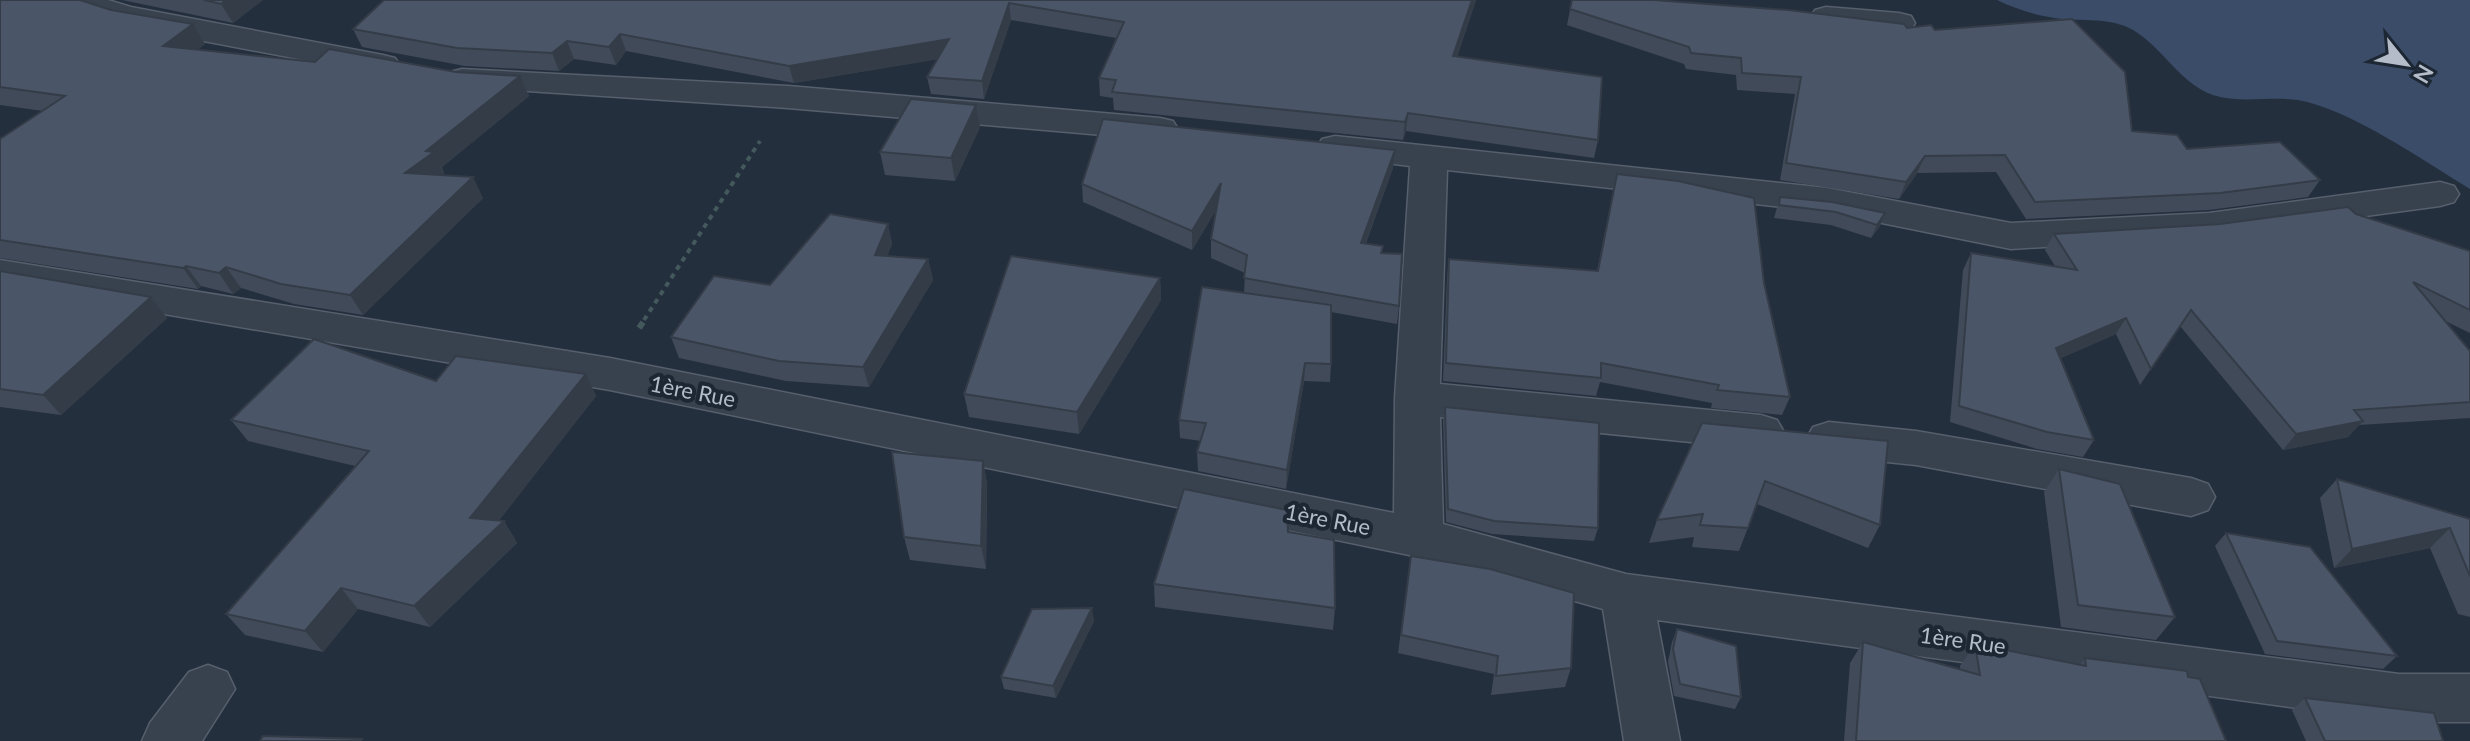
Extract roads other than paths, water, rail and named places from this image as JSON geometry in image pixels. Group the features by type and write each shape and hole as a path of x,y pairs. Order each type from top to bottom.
{"street":[{"path":"75,0 125,16 465,79 788,97 1195,132"},
{"path":"1793,14 1899,23"},
{"path":"1304,144 1827,200 2011,236 2209,225 2440,194"},
{"path":"1419,537 1417,398 1429,157"},
{"name":"1ère Rue","path":"0,273 610,374 1419,537 1626,595 2399,698 2470,698"},
{"path":"1417,398 1916,448 2191,497"},
{"path":"1626,595 1652,741"},
{"path":"170,741 208,689"}],"water":[{"path":"1997,0 2470,0 2470,189 2386,137 2341,114 2298,100 2223,98 2213,95 2189,81 2149,42 2127,27 2109,22 2040,15"}]}
